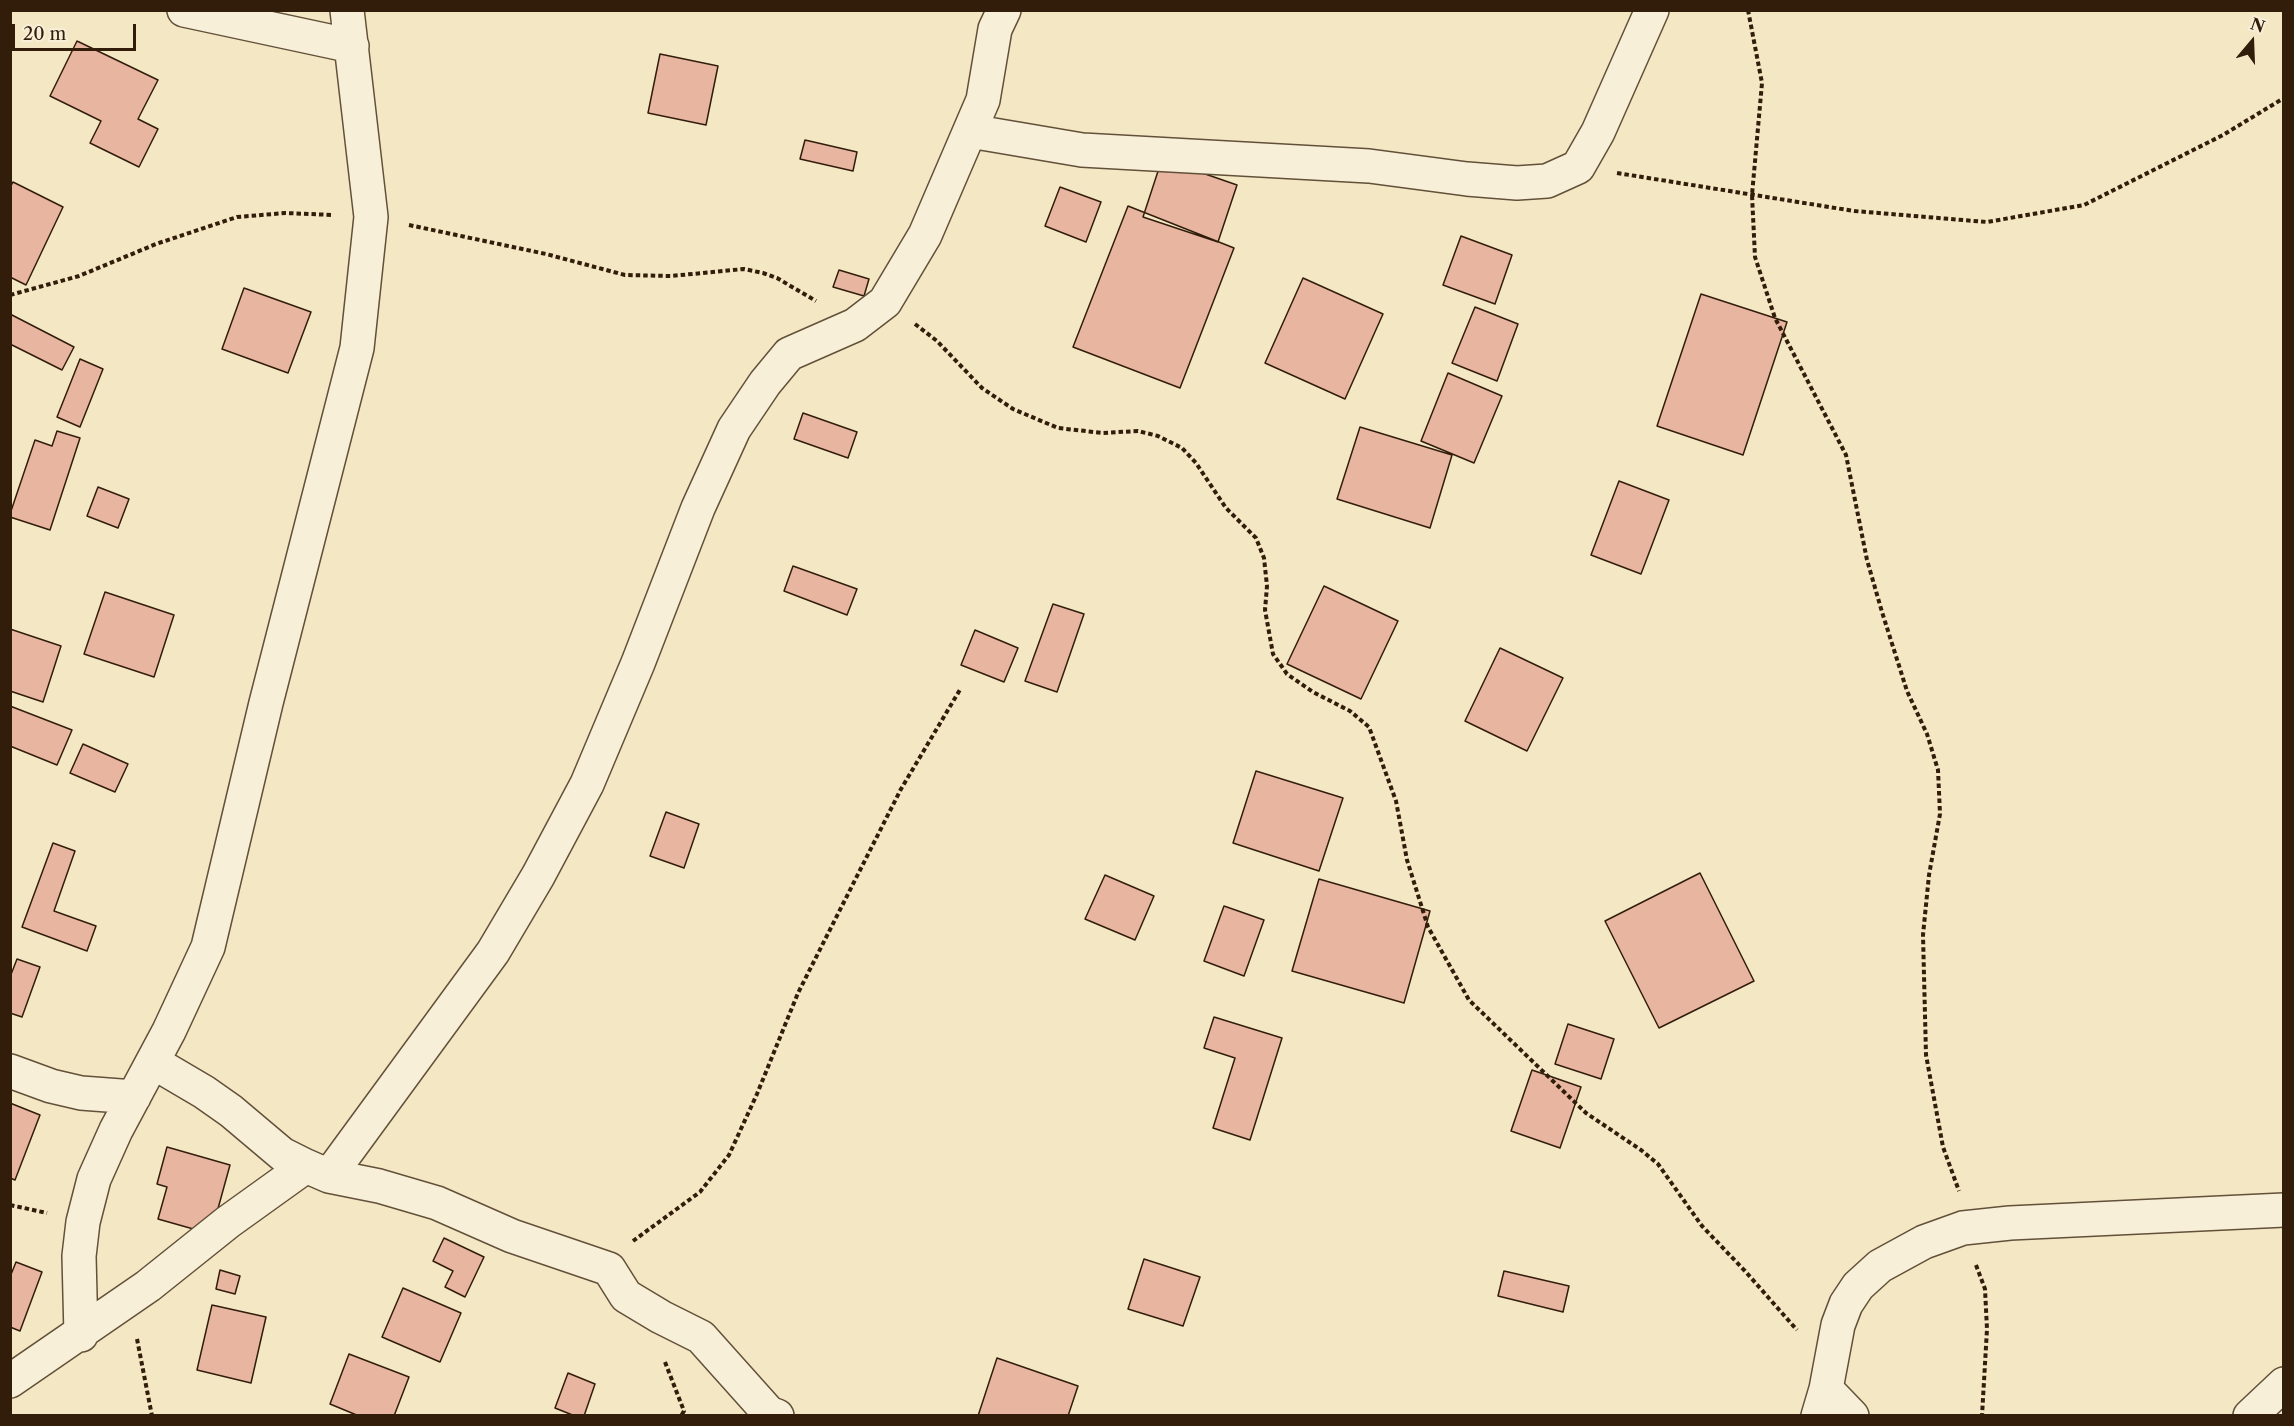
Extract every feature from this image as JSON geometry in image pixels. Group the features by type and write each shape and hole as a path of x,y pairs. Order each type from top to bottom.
{"street":[{"path":"184,10 352,46"},
{"path":"81,1335 79,1256 83,1222 94,1179 208,947 268,691 357,348 370,217 347,10"},
{"path":"10,1382 81,1335 228,1222 318,1171 493,952 538,876 587,784 639,663 698,508 734,429 765,383 789,354 855,325 885,302 925,235 982,100 995,29 1004,10"},
{"path":"970,131 1082,150 1369,166 1517,183 1546,181 1578,167 1598,132 1652,10"},
{"path":"153,1062 231,1111 282,1154 318,1171 438,1203 512,1236 609,1269 626,1296 700,1337 769,1413 777,1416"},
{"path":"10,1071 51,1086 81,1093 134,1097"},
{"path":"1852,1416 1822,1402 1830,1357 1846,1304 1858,1286 1880,1266 1924,1242 1971,1227 2010,1223 2283,1210"},
{"path":"2250,1416 2283,1384"}],"path":[{"path":"1748,10 1762,83 1752,195 1755,257 1775,318 1846,455 1868,560 1882,612 1906,691 1927,734 1938,770 1940,814 1929,875 1923,935 1926,1055 1943,1148 1971,1227 1984,1289 1987,1329 1983,1416"},
{"path":"1578,167 1854,211 1987,222 2084,205 2223,135 2283,98"},
{"path":"10,295 79,276 156,244 237,217 285,213 370,217 546,254 625,275 671,276 744,269 777,278 855,325"},
{"path":"885,302 937,341 982,388 1013,409 1058,428 1103,433 1138,431 1158,436 1182,448 1196,463 1226,508 1256,538 1264,558 1267,586 1265,610 1273,654 1287,674 1313,692 1350,711 1369,727 1396,801 1407,860 1428,927 1469,1000 1586,1113 1658,1164 1702,1226 1794,1328 1830,1357"},
{"path":"597,1265 700,1192 729,1155 758,1094 803,982 901,789 961,688"},
{"path":"130,1299 152,1416"}],"building":[{"path":"77,41 158,80 138,119 158,129 139,167 90,143 101,121 50,96"},
{"path":"660,54 718,66 706,125 648,113"},
{"path":"805,140 857,152 853,171 800,159"},
{"path":"1162,159 1237,185 1218,242 1143,217"},
{"path":"13,182 63,207 26,285 10,277 10,187"},
{"path":"1060,187 1101,202 1086,242 1045,226"},
{"path":"1128,206 1234,248 1180,388 1073,347"},
{"path":"1461,236 1512,255 1495,304 1443,285"},
{"path":"839,270 869,279 864,296 833,287"},
{"path":"1303,278 1383,314 1345,399 1265,363"},
{"path":"244,288 311,312 288,373 222,349"},
{"path":"1701,294 1787,322 1743,455 1657,426"},
{"path":"1475,307 1518,324 1497,381 1452,363"},
{"path":"10,314 74,347 62,370 10,344"},
{"path":"80,359 103,369 80,427 57,417"},
{"path":"1448,373 1502,396 1474,463 1421,441"},
{"path":"803,413 857,432 848,458 794,439"},
{"path":"1360,427 1452,455 1430,528 1337,499"},
{"path":"57,431 80,438 50,530 10,517 10,514 35,440 52,446"},
{"path":"1619,481 1669,500 1641,574 1591,555"},
{"path":"98,487 129,499 118,528 87,516"},
{"path":"793,566 857,589 847,615 784,591"},
{"path":"1324,586 1398,621 1361,699 1287,664"},
{"path":"105,592 174,615 154,677 84,654"},
{"path":"1053,604 1084,614 1057,692 1025,681"},
{"path":"10,629 61,646 43,702 10,691"},
{"path":"975,630 1018,648 1004,682 961,665"},
{"path":"1500,648 1563,678 1527,751 1465,721"},
{"path":"10,706 72,730 57,765 10,746"},
{"path":"83,744 128,764 115,792 70,773"},
{"path":"1256,771 1343,798 1319,871 1233,843"},
{"path":"666,812 699,824 684,868 650,856"},
{"path":"53,843 75,851 54,911 96,926 87,951 22,927"},
{"path":"1700,873 1754,981 1659,1028 1605,921"},
{"path":"1105,875 1154,896 1135,940 1085,919"},
{"path":"1319,879 1430,911 1404,1003 1292,971"},
{"path":"1224,906 1264,920 1244,976 1204,961"},
{"path":"17,959 40,967 22,1017 10,1013 10,977"},
{"path":"1214,1017 1282,1038 1250,1140 1213,1128 1235,1058 1204,1048"},
{"path":"1568,1024 1614,1039 1601,1079 1555,1064"},
{"path":"1532,1070 1581,1087 1560,1148 1511,1131"},
{"path":"10,1103 40,1115 15,1180 10,1178"},
{"path":"167,1147 230,1165 211,1234 158,1219 167,1187 157,1184"},
{"path":"444,1238 484,1257 465,1297 445,1287 453,1271 433,1261"},
{"path":"1144,1259 1200,1277 1183,1326 1128,1309"},
{"path":"16,1262 42,1272 20,1331 10,1327 10,1277"},
{"path":"220,1270 240,1276 235,1294 216,1289"},
{"path":"1504,1271 1569,1286 1563,1312 1498,1296"},
{"path":"403,1288 461,1313 440,1362 382,1337"},
{"path":"212,1305 266,1317 251,1383 197,1370"},
{"path":"349,1354 409,1377 394,1416 359,1416 330,1404"},
{"path":"997,1358 1078,1386 1068,1416 978,1416"},
{"path":"568,1373 595,1384 584,1416 575,1416 555,1408"}]}
